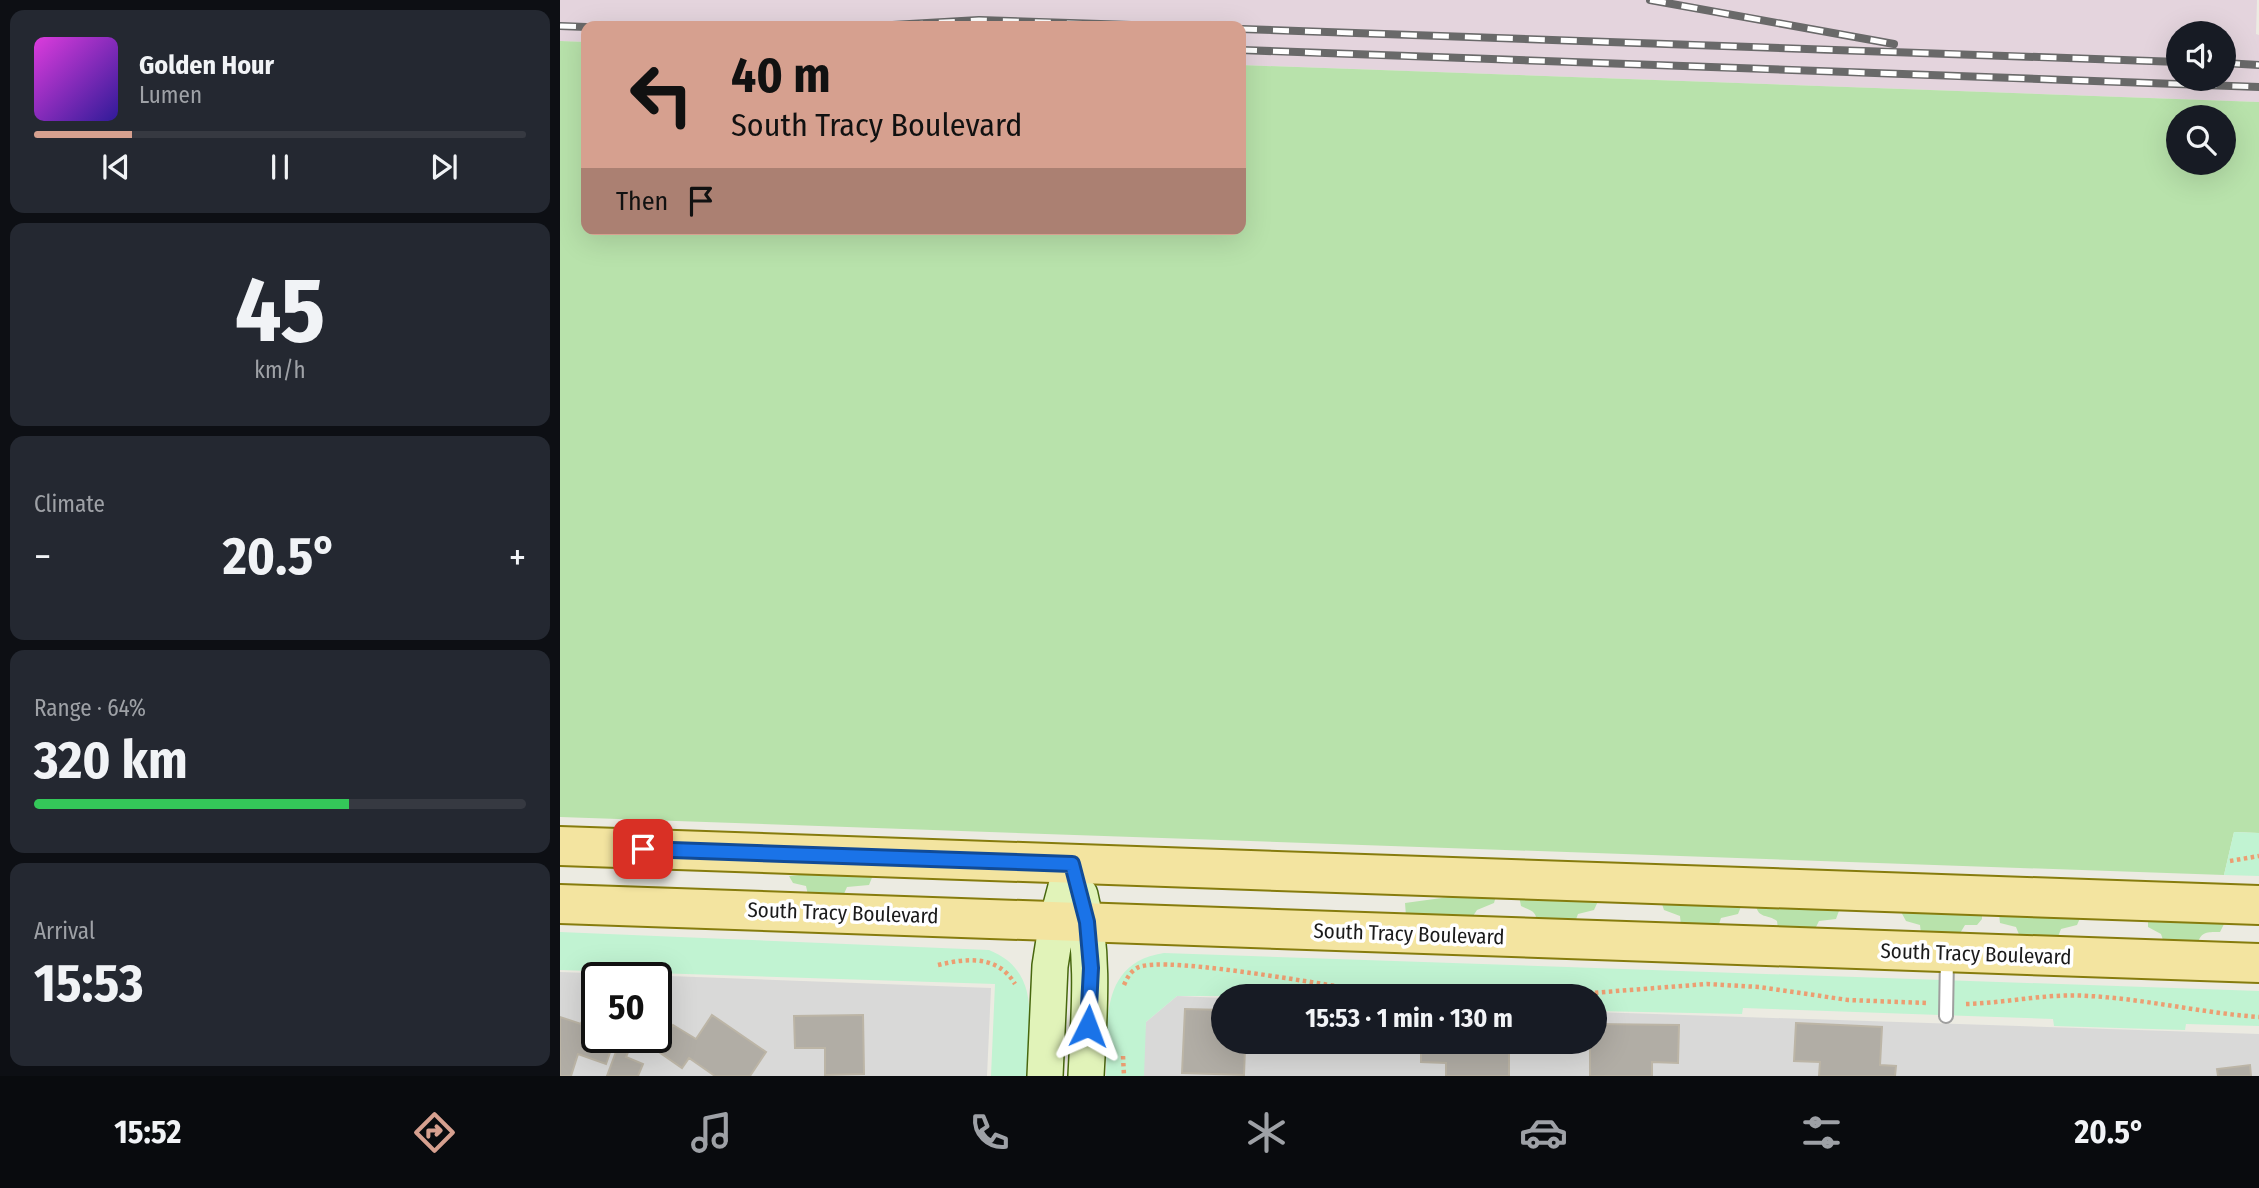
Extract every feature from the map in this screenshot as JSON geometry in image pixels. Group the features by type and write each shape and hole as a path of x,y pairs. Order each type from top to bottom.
{"main road":[{"path":"560,846 2259,905"},
{"path":"1072,864 1072,922 1091,968 1086,1076"},
{"name":"South Tracy Boulevard","path":"560,904 2259,964"},
{"path":"1045,1076 1050,966 1072,922"}],"lane":[{"path":"1946,1010 1947,953"}],"path":[{"path":"2230,861 2259,856"},
{"path":"938,965 969,960 996,964 1007,971 1017,996"},
{"path":"1122,991 1129,975 1145,965 1242,972 1320,984"},
{"path":"1607,992 1707,984 1759,987 1946,1010 2085,996 2128,999 2209,1013 2259,1017"},
{"path":"1122,1047 1124,1076"}],"shaded area":[{"path":"560,0 2257,0 2259,102 1246,65 1246,21 581,21 581,42 560,41"},
{"path":"560,972 581,973 581,1053 672,1053 672,976 991,988 987,1076 560,1076"},
{"path":"1177,996 1211,997 1211,1054 1607,1054 1607,1012 2259,1034 2259,1076 1139,1076 1146,1022"}],"green space":[{"path":"560,41 581,42 581,235 1246,235 1246,65 2259,102 2259,833 2234,832 2224,875 560,817"},
{"path":"2234,832 2259,833 2259,876 2224,875"},
{"path":"819,873 873,875 869,885 847,887 843,896 808,895 806,886 793,883 789,876"},
{"path":"1496,896 1494,903 1477,910 1471,919 1406,916 1405,903 1449,897"},
{"path":"1519,896 1599,899 1594,910 1578,914 1575,922 1537,921 1533,912 1521,906"},
{"path":"1661,901 1742,904 1738,914 1721,918 1718,927 1681,926 1680,916 1664,910"},
{"path":"1756,905 1840,908 1836,919 1819,921 1814,931 1778,929 1777,921 1761,914"},
{"path":"1900,910 1982,913 1982,919 1977,925 1965,925 1959,935 1921,934 1920,925 1906,921"},
{"path":"1999,914 2081,916 2077,925 2061,929 2057,939 2020,937 2016,927 2000,923"},
{"path":"2148,919 2225,922 2220,932 2203,934 2198,944 2164,943 2161,934 2148,927"},
{"path":"560,932 989,950 1006,960 1018,972 1025,987 1030,1020 1026,1076 991,1076 995,984 672,974 672,962 581,962 581,971 560,970"},
{"path":"1164,953 2259,991 2259,1026 2186,1024 2185,1030 2054,1026 2053,1019 1743,1008 1742,1014 1607,1011 1607,984 1211,984 1211,996 1177,996 1146,1022 1144,1076 1106,1076 1111,999 1117,983 1127,969 1143,959"}],"building":[{"path":"1185,1009 1211,1010 1211,1054 1245,1054 1244,1075 1182,1073"},
{"path":"712,1015 766,1052 750,1076 715,1076 689,1058 682,1068 660,1053 672,1053 673,1025 696,1039"},
{"path":"863,1015 864,1074 825,1075 825,1048 795,1048 794,1016"},
{"path":"560,1017 581,1024 581,1053 610,1053 606,1064 578,1054 571,1076 560,1076"},
{"path":"1796,1023 1882,1027 1880,1065 1896,1066 1895,1076 1819,1076 1820,1062 1794,1061"},
{"path":"1607,1024 1679,1025 1678,1063 1652,1062 1652,1076 1590,1076 1590,1054 1607,1054"},
{"path":"616,1053 628,1053 626,1057 643,1064 638,1076 607,1076"},
{"path":"1421,1054 1509,1054 1509,1076 1446,1076 1446,1063 1421,1062"},
{"path":"2250,1065 2251,1076 2218,1076 2217,1069"}],"railway":[{"path":"1650,0 1894,44"},
{"path":"962,21 1010,21"},
{"path":"560,26 581,27"},
{"path":"1246,29 2166,62"},
{"path":"1246,50 2259,87"},
{"path":"2236,64 2259,65"}],"route":[{"path":"643,849 1072,864 1087,922 1091,968 1088,1026"}]}
